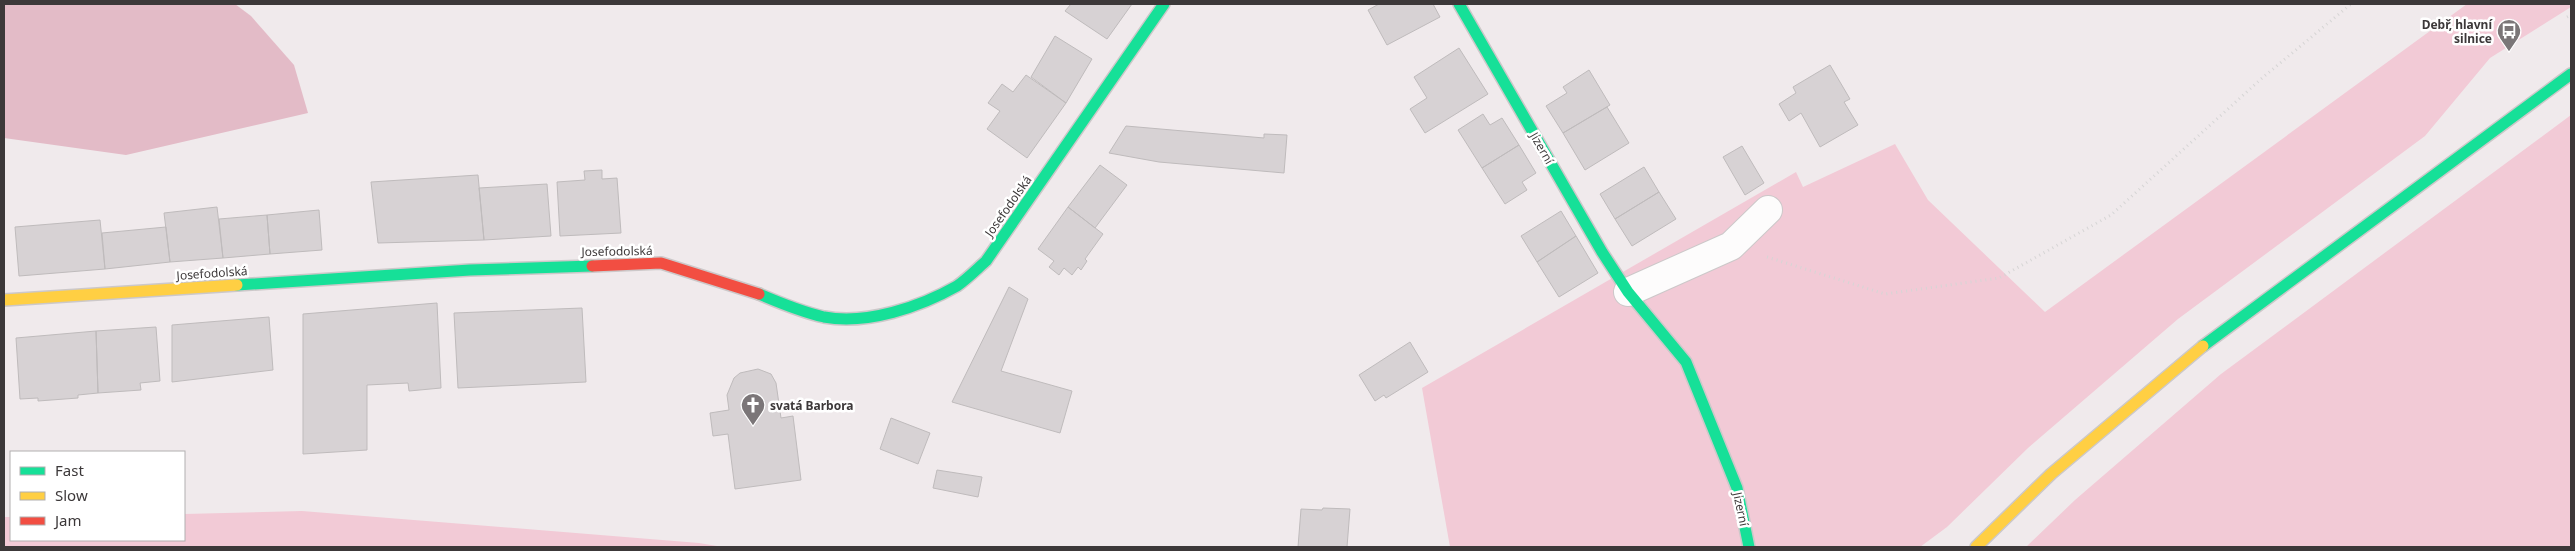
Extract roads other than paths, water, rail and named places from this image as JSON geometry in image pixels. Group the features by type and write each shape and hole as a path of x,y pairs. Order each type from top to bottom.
{"street":[{"name":"Josefodolská","path":"4,300 470,270 661,264 748,290 787,306 824,317 855,318 892,312 926,301 958,285 986,261 1164,4"},
{"name":"Jizerní","path":"1459,4 1628,292 1686,362 1737,488 1749,547"},
{"path":"1976,547 2052,474 2198,349 2571,74"},
{"path":"1628,292 1731,246 1768,210"}],"place":[{"name":"Debř, hlavní silnice","path":"2509,52"},
{"name":"svatá Barbora","path":"753,426"}]}
